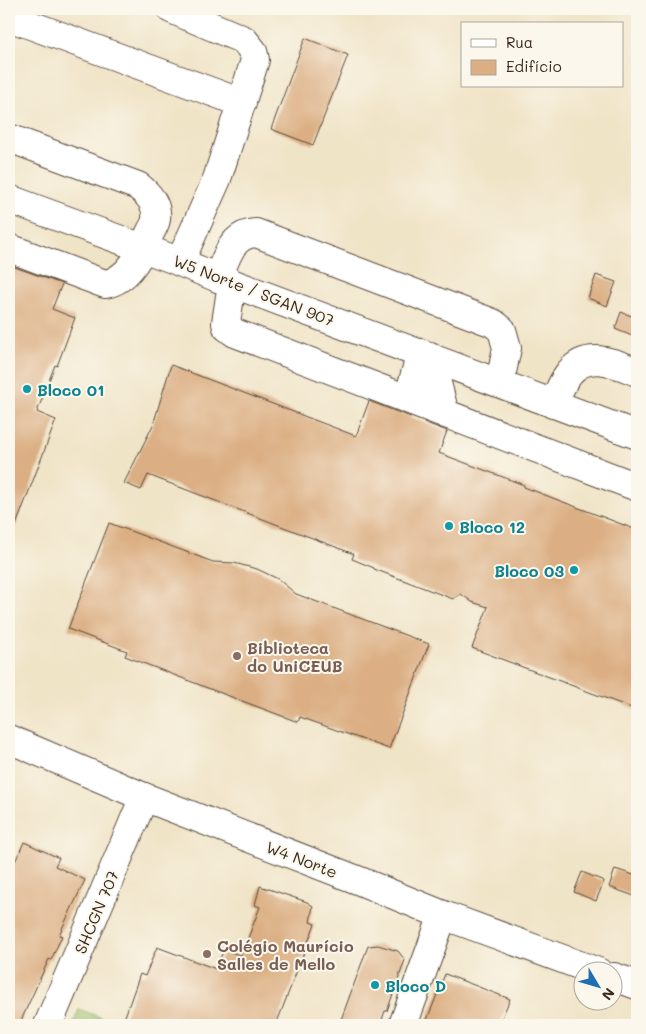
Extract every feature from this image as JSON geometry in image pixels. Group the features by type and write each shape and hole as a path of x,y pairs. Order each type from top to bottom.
{"main road":[{"path":"171,9 244,40 252,51 255,60 217,179 180,262"},
{"path":"9,17 242,103"},
{"path":"9,138 138,186 150,196 155,208 156,219 143,249 132,267 114,282 105,284 9,248"},
{"name":"W5 Norte / SGAN 907","path":"9,199 637,435"},
{"path":"500,382 507,348 502,330 493,323 256,233 248,233 240,237 232,246 225,281 226,322 231,330 637,487"},
{"path":"408,399 425,355"},
{"path":"425,355 445,414"},
{"path":"553,404 569,373 582,362 596,359 618,364 637,372"},
{"name":"W4 Norte","path":"9,739 144,797 360,881 443,916 574,963"},
{"name":"SHCGN 707","path":"48,1025 144,797"},
{"path":"403,1025 443,916"},
{"path":"624,980 637,985"}],"green space":[{"path":"79,1009 121,1025 73,1025"}],"building":[{"path":"305,38 348,55 313,145 271,129"},
{"name":"Bloco 01","path":"9,265 62,284 52,309 75,318 37,412 56,420 10,541 9,541"},
{"path":"596,275 616,282 607,306 588,298"},
{"path":"621,312 637,318 637,338 615,329"},
{"path":"171,365 356,436 369,401 447,431 439,453 637,530 637,710 472,648 488,607 472,602 461,594 453,599 374,569 352,559 354,554 148,475 141,490 124,483 153,425"},
{"path":"109,523 213,562 234,563 257,569 278,579 296,594 429,644 389,749 300,717 298,722 125,656 127,651 68,629"},
{"path":"24,842 59,858 55,866 85,880 59,935 62,936 51,960 49,959 19,1025 9,1025 9,875"},
{"path":"615,869 637,876 637,897 609,887"},
{"path":"582,872 604,881 596,901 574,892"},
{"path":"260,886 307,902 313,906 310,922 315,924 276,1025 122,1025 140,974 145,976 157,947 216,969 224,949 241,956 260,907 255,905"},
{"name":"Bloco D","path":"378,945 398,951 405,960 387,1011 385,1011 380,1025 339,1025 368,946"},
{"path":"445,974 510,999 499,1025 425,1025"}],"place":[{"name":"Bloco 01","path":"27,389"},
{"name":"Bloco 12","path":"449,526"},
{"name":"Bloco 03","path":"574,570"},
{"name":"Biblioteca do UniCEUB","path":"237,656"},
{"name":"Colégio Maurício Salles de Mello","path":"207,954"},
{"name":"Bloco D","path":"375,985"}]}
